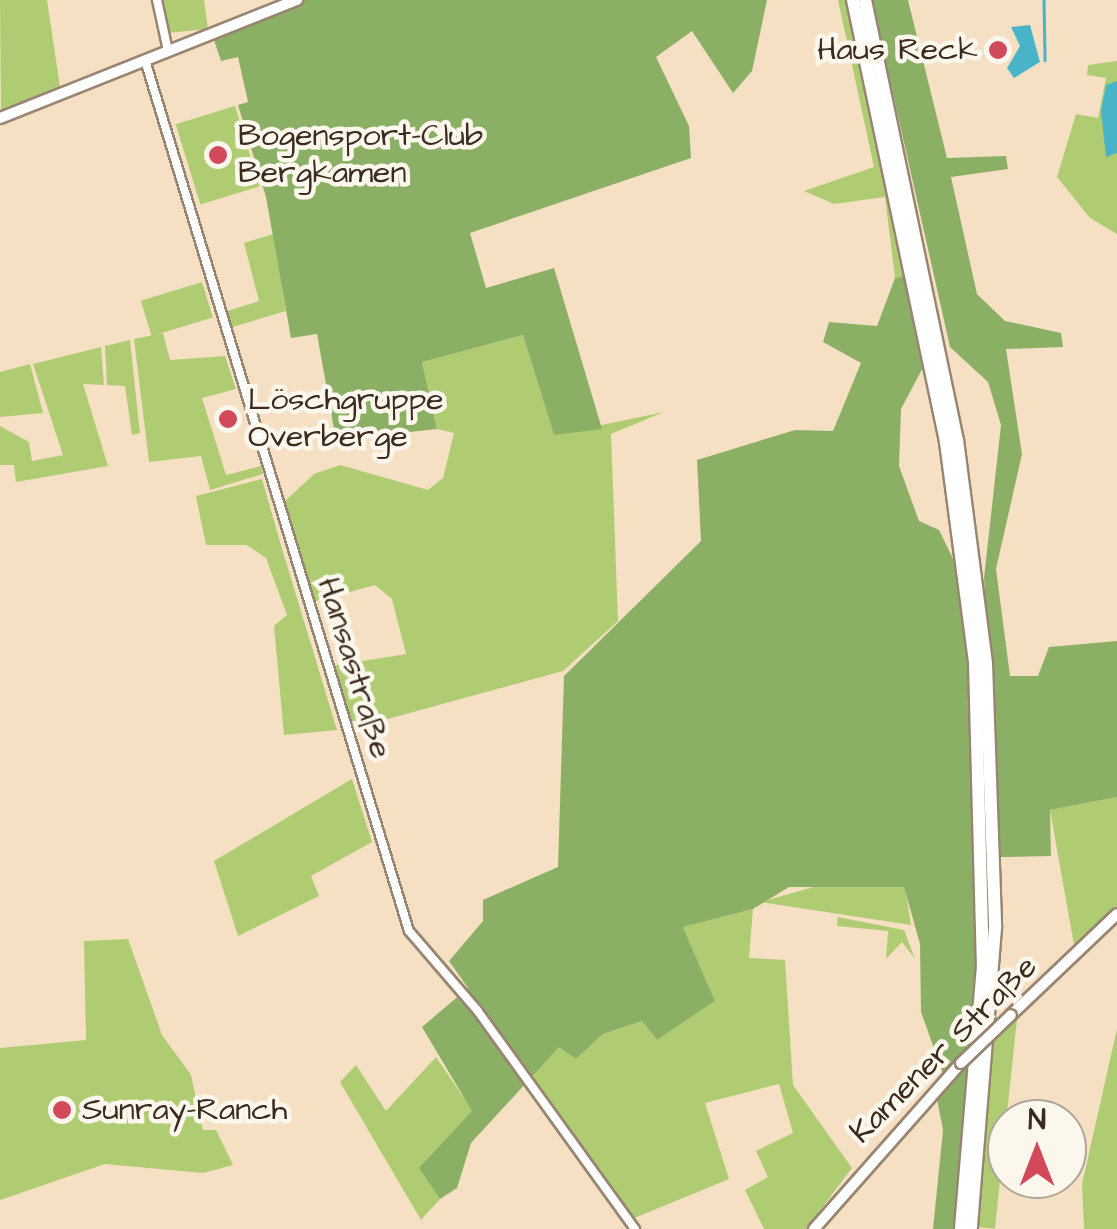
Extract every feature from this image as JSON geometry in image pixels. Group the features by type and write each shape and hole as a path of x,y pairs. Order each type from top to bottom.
{"highway":[{"path":"853,0 946,442 975,663 983,966 960,1229"},
{"path":"865,0 957,440 986,664 995,928 971,1229"}],"main road":[{"path":"0,118 297,0"},
{"name":"Kamener Straße","path":"814,1229 961,1063 1117,914"}],"street":[{"path":"157,0 168,51"},
{"name":"Hansastraße","path":"145,60 408,931 460,988 636,1229"}],"green space":[{"path":"0,0 47,0 60,87 1,110"},
{"path":"160,0 204,0 208,29 168,33"},
{"path":"300,0 767,0 752,71 733,93 692,31 656,57 689,126 691,158 470,233 486,288 554,268 602,429 554,435 523,335 422,362 437,429 336,440 317,334 291,338 266,197 238,105 248,102 238,57 221,61 212,34"},
{"path":"838,0 848,0 906,276 895,278 885,197 834,204 804,191 874,167"},
{"path":"872,0 908,0 947,158 1006,156 1008,169 951,177 977,294 1005,321 1061,333 1063,347 1006,349 1022,454 996,569 1010,676 1038,676 1049,647 1117,641 1117,797 1050,810 1051,856 1001,857 984,578 1001,425 988,382 950,347"},
{"path":"1117,61 1117,234 1090,218 1057,177 1076,114 1098,118 1106,78 1087,75 1088,65"},
{"name":"Bogensport-Club Bergkamen","path":"235,106 260,186 200,204 176,124"},
{"path":"273,234 286,311 229,328 224,312 259,301 244,243"},
{"path":"906,276 926,362 901,409 899,466 919,521 939,530 960,573 969,663 980,972 956,1229 933,1229 943,1130 936,1094 947,1085 921,1012 920,944 904,887 789,887 753,909 683,927 715,1001 657,1040 642,1021 603,1034 576,1059 559,1047 471,1143 457,1188 440,1199 419,1168 472,1111 422,1027 468,988 449,961 483,921 483,900 558,867 564,676 701,541 697,460 795,430 833,431 861,363 823,342 829,322 877,326 895,278"},
{"path":"202,282 213,317 152,336 141,301"},
{"path":"163,333 170,360 225,356 236,389 202,398 226,475 261,466 263,474 210,490 201,456 149,462 134,339"},
{"path":"523,335 554,435 664,412 611,434 618,621 563,671 351,729 332,666 406,654 392,599 375,585 343,594 340,587 313,603 283,503 314,474 340,465 428,490 443,478 454,433 437,429 422,362"},
{"path":"130,340 140,433 132,435 125,386 107,385 105,346"},
{"path":"101,347 104,385 83,384 108,466 16,482 14,465 0,465 0,426 29,442 32,461 63,455 33,364"},
{"path":"30,364 43,413 0,417 0,372"},
{"path":"262,479 337,730 284,735 274,626 287,615 266,558 247,545 206,545 196,496"},
{"path":"352,779 372,842 311,876 319,896 238,936 214,861"},
{"path":"1117,797 1117,906 1074,945 1050,810"},
{"path":"827,883 905,887 911,925 761,902"},
{"path":"753,909 749,958 785,960 793,1085 852,1168 806,1229 764,1229 745,1190 768,1177 756,1151 793,1133 779,1084 705,1103 729,1179 632,1219 528,1074 559,1046 576,1059 603,1034 642,1021 657,1040 715,1001 683,927"},
{"path":"838,917 904,930 915,959 902,942 886,959 888,931 837,926"},
{"path":"128,939 162,1035 191,1075 203,1130 216,1130 233,1165 203,1173 105,1164 0,1200 0,1048 86,1040 84,941"},
{"path":"994,1017 1017,1019 1009,1099 987,1099 987,1199 998,1199 995,1229 972,1226"},
{"path":"1117,1029 1117,1229 1084,1229 1087,1162"},
{"path":"436,1057 473,1111 420,1168 440,1199 421,1220 340,1082 356,1065 386,1111"}],"water":[{"path":"1030,25 1040,62 1014,78 1007,68 1020,46 1011,27"},
{"path":"1117,81 1117,153 1106,157 1101,111 1106,85"}],"waterway":[{"path":"1044,0 1045,60"}],"place":[{"name":"Haus Reck","path":"998,50"},
{"name":"Bogensport-Club Bergkamen","path":"218,155"},
{"name":"Löschgruppe Overberge","path":"228,419"},
{"name":"Sunray-Ranch","path":"62,1110"}]}
